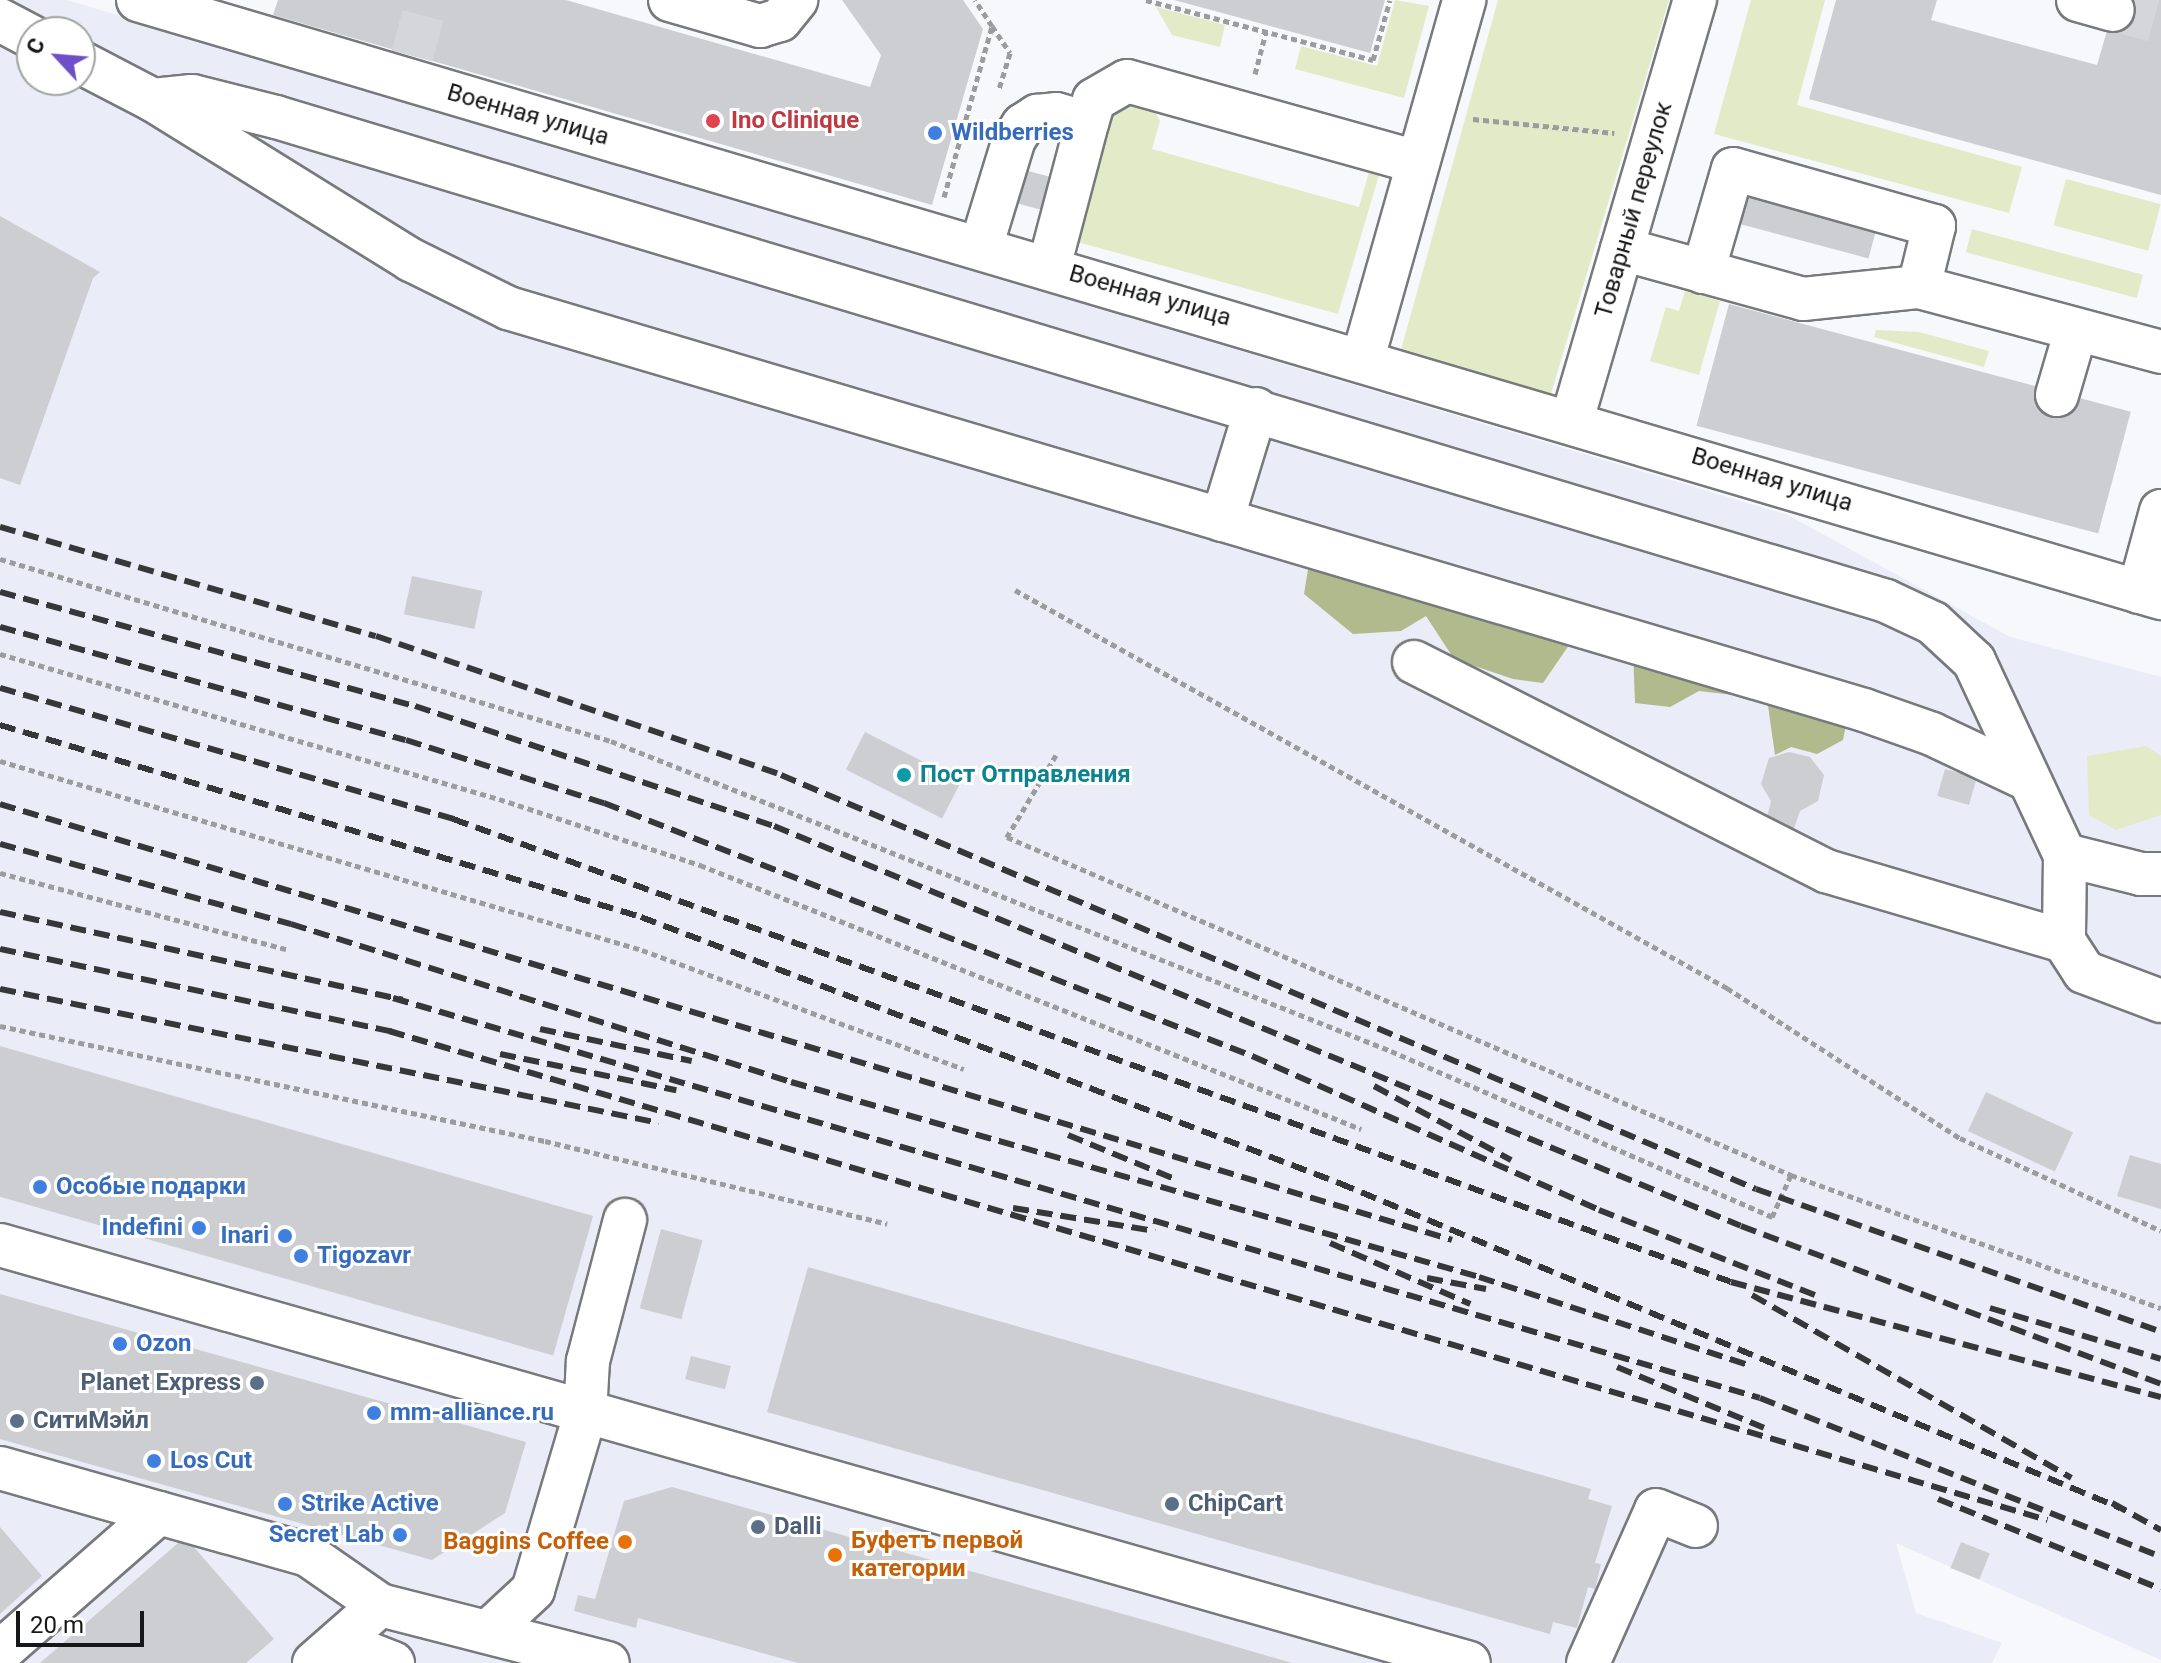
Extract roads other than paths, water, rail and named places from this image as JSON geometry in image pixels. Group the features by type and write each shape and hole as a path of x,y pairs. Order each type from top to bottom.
{"street":[{"name":"Военная улица","path":"138,0 204,9 408,67 981,247 1572,420 2150,595"},
{"path":"670,0 760,26 780,20 796,0"},
{"path":"1363,358 1464,0"},
{"name":"Товарный переулок","path":"1572,420 1695,0"},
{"path":"96,70 153,100 411,260 508,308 1864,710 1932,734 2025,778"},
{"path":"1049,267 1087,123 1105,79 1127,81 1418,162"},
{"path":"153,100 192,96 276,117 1256,409 1886,601 1933,623 1974,661 2025,778 2065,855 2064,941 2084,972 2161,1001"},
{"path":"981,247 1014,139 1023,125 1037,116 1056,114 1087,123"},
{"path":"1703,272 1733,169 1934,226 1919,287"},
{"path":"1622,249 1803,299 1919,287 2161,352"},
{"path":"2057,395 2076,330"},
{"path":"1222,520 1256,409"},
{"path":"2150,595 2161,511"},
{"path":"1414,662 1826,871 2064,941"},
{"path":"2065,855 2141,874 2161,874"},
{"path":"490,1630 533,1590 585,1414 588,1361 625,1220"},
{"path":"0,1245 585,1414 1469,1663"},
{"path":"0,1468 308,1555 380,1605 490,1630 608,1663"},
{"path":"1588,1663 1656,1510 1696,1526"},
{"path":"0,1652 159,1513"},
{"path":"326,1652 380,1605"},
{"path":"326,1652 393,1663"}],"tunnel":[{"path":"412,56 427,0"},
{"path":"2113,10 2161,23"}],"railway":[{"path":"0,527 376,636 781,775 1756,1189 2161,1332"},
{"path":"0,592 415,706 774,826 1741,1226 2161,1384"},
{"path":"0,627 406,740 604,803 1252,1056 1599,1210 1815,1295"},
{"path":"0,688 453,819 1731,1282 2161,1397"},
{"path":"0,725 641,917 1339,1183 2120,1508"},
{"path":"0,804 1452,1240"},
{"path":"0,844 291,924 791,1082 1479,1277 1752,1366"},
{"path":"0,912 403,1000"},
{"path":"0,949 398,1033"},
{"path":"0,989 659,1123"},
{"path":"393,998 1760,1398 2161,1557"},
{"path":"540,1029 692,1061"},
{"path":"389,1031 2047,1520"},
{"path":"500,1054 676,1090"},
{"path":"1374,1086 1511,1160"},
{"path":"1068,1135 1175,1179"},
{"path":"1013,1208 1155,1231"},
{"path":"1330,1243 1470,1304"},
{"path":"1427,1278 1486,1289"},
{"path":"1752,1295 2071,1478"},
{"path":"1990,1308 2161,1359"},
{"path":"1617,1367 1764,1428"},
{"path":"1938,1499 2161,1589"},
{"path":"2112,1503 2161,1530"}],"place":[{"name":"Ino Clinique","path":"713,121"},
{"name":"Wildberries","path":"935,133"},
{"name":"Пост Отправления","path":"904,775"},
{"name":"Особые подарки","path":"40,1187"},
{"name":"Indefini","path":"199,1228"},
{"name":"Inari","path":"285,1236"},
{"name":"Tigozavr","path":"301,1256"},
{"name":"Ozon","path":"120,1344"},
{"name":"Planet Express","path":"257,1383"},
{"name":"mm-alliance.ru","path":"374,1413"},
{"name":"СитиМэйл","path":"17,1421"},
{"name":"Los Cut","path":"154,1461"},
{"name":"Strike Active","path":"285,1504"},
{"name":"ChipCart","path":"1172,1504"},
{"name":"Dalli","path":"758,1527"},
{"name":"Secret Lab","path":"400,1535"},
{"name":"Baggins Coffee","path":"625,1542"},
{"name":"Буфетъ первой категории","path":"835,1555"}]}
